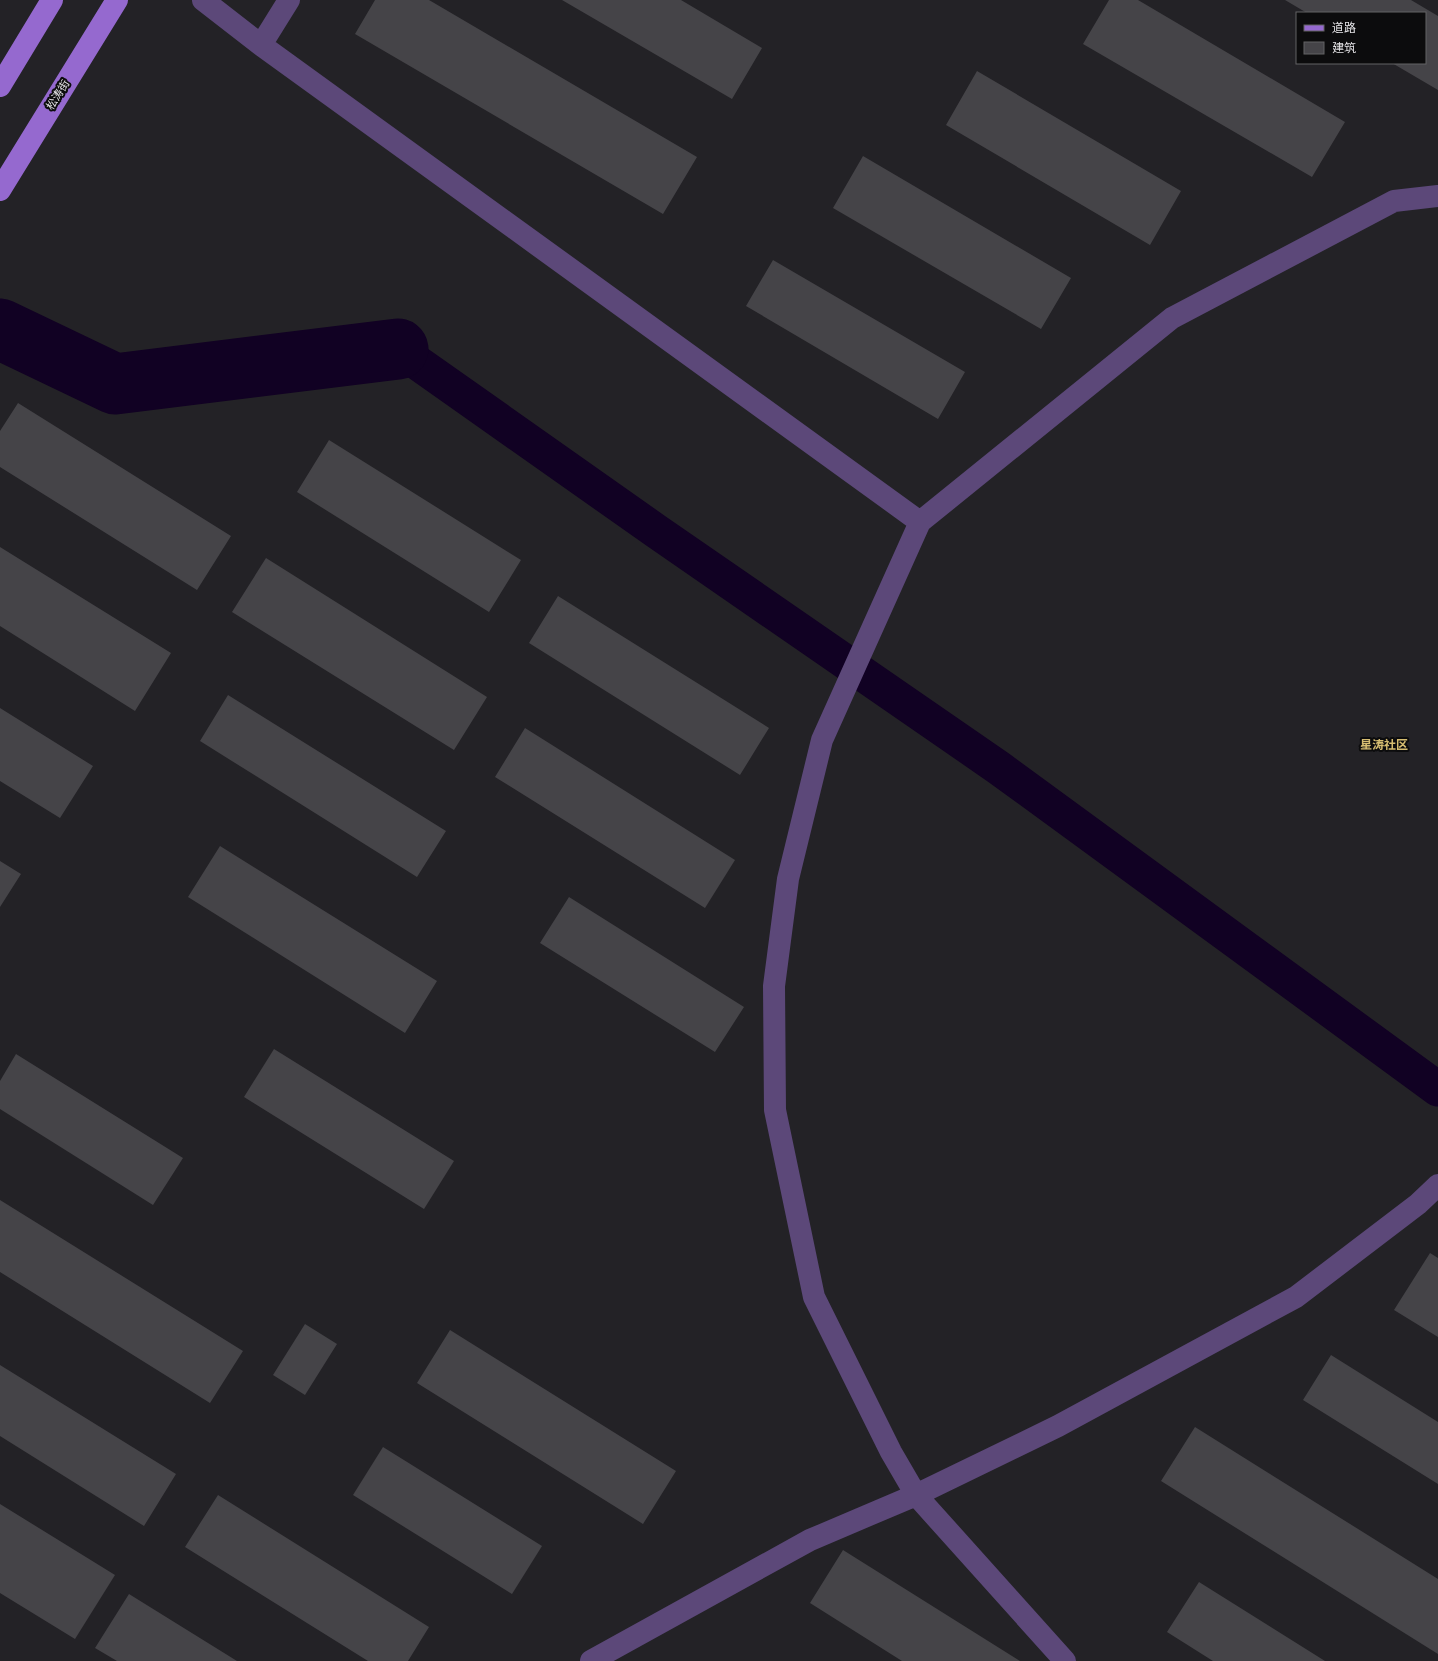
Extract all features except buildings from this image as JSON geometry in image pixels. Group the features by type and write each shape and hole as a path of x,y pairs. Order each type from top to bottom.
{"main road":[{"path":"0,86 52,0"},
{"name":"松涛街","path":"0,190 117,0"}],"street":[{"path":"203,0 261,45 920,522"},
{"path":"261,45 289,0"},
{"path":"1066,1661 916,1495 891,1452 814,1297 775,1110 774,986 788,879 822,740 920,522 1172,318 1394,201 1438,196"},
{"path":"591,1661 810,1540 916,1495 1058,1426 1296,1297 1418,1204 1438,1185"}],"waterway":[{"path":"0,329 115,384 398,349"},
{"path":"398,349 656,531 999,768 1438,1089"}],"district":[{"name":"星涛社区","path":"1384,745"}]}
